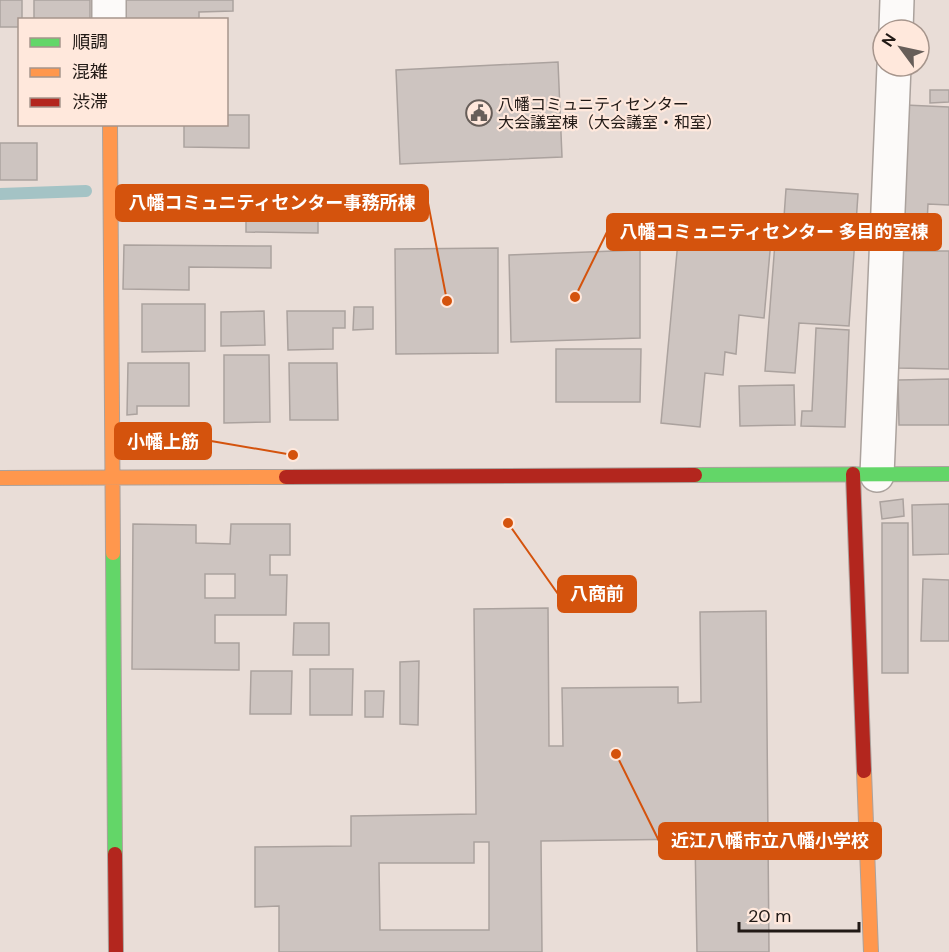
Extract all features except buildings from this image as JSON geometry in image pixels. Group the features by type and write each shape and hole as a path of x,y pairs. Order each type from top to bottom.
{"street":[{"path":"109,0 109,18"},
{"path":"896,18 897,0"},
{"path":"871,952 865,474 893,78"},
{"path":"110,126 116,952"},
{"path":"0,478 949,474"}],"waterway":[{"path":"0,194 86,191"}],"traffic: fast":[{"path":"695,475 949,474"},
{"path":"113,553 115,854"}],"traffic: slow":[{"path":"110,126 113,553"},
{"path":"0,478 286,477"},
{"path":"864,771 871,952"}],"traffic: jam":[{"path":"853,474 864,771"},
{"path":"286,477 695,475"},
{"path":"115,854 116,952"}],"place":[{"name":"八幡コミュニティセンター 大会議室棟（大会議室・和室）","path":"479,113"},
{"name":"八幡コミュニティセンター 多目的室棟","path":"575,297"},
{"name":"八幡コミュニティセンター事務所棟","path":"447,301"},
{"name":"小幡上筋","path":"293,455"},
{"name":"八商前","path":"508,523"},
{"name":"近江八幡市立八幡小学校","path":"616,754"}]}
